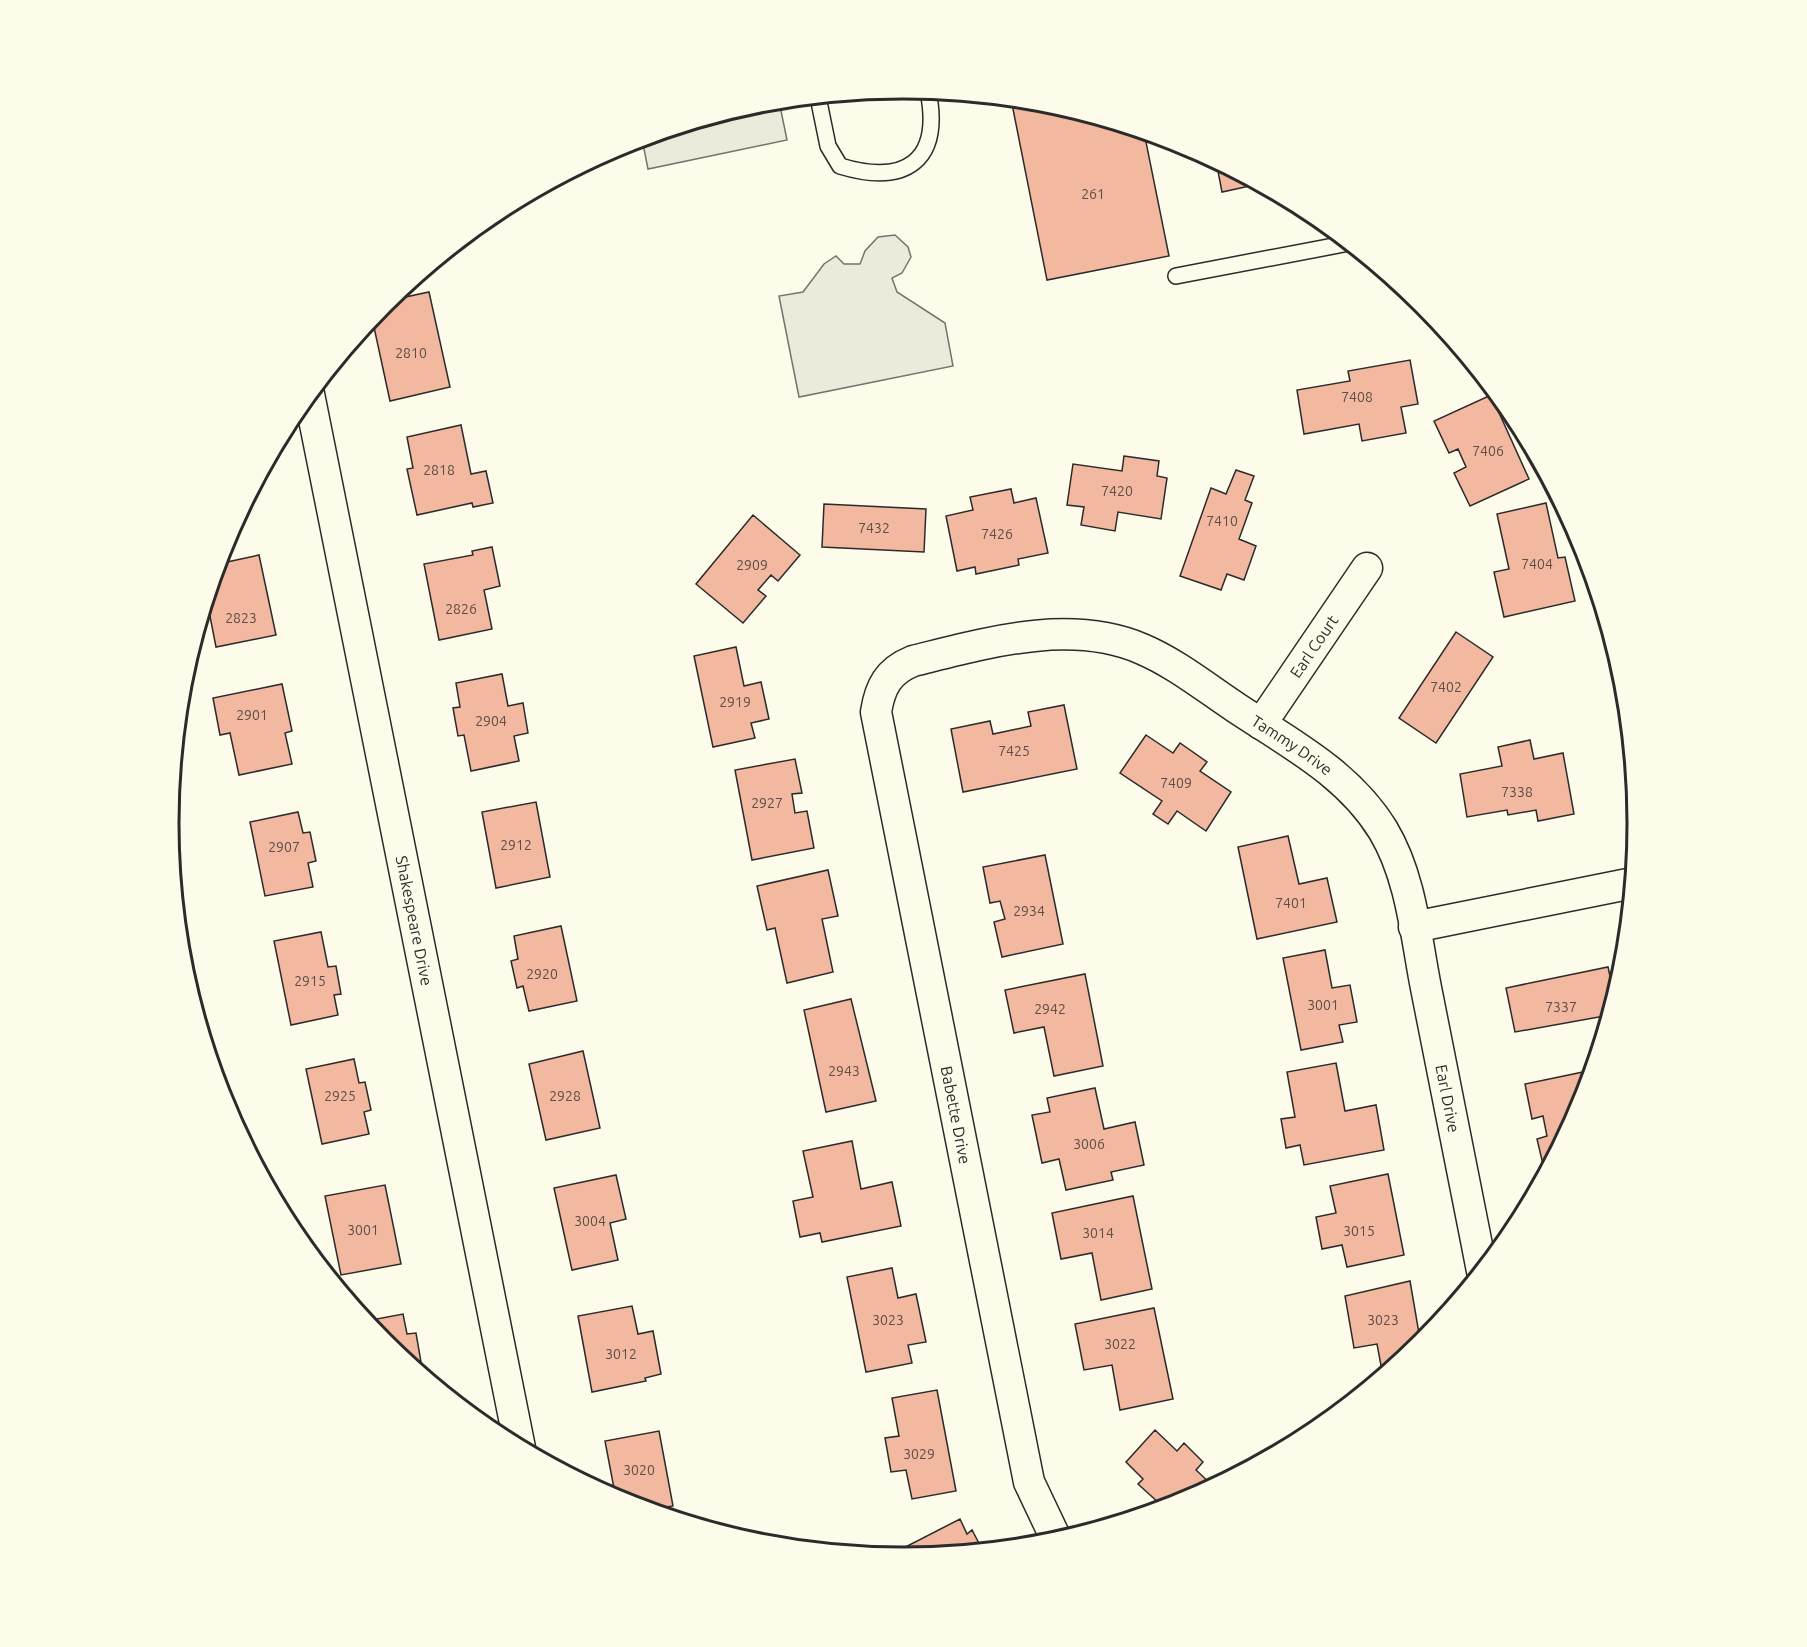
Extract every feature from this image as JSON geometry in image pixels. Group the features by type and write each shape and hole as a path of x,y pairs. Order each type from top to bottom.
{"street":[{"name":"Shakespeare Drive","path":"311,406 518,1436"},
{"name":"Earl Court","path":"1261,724 1367,568"},
{"name":"Tammy Drive","path":"883,684 899,667 913,660 1030,636 1078,633 1126,643 1149,652 1315,759 1341,779 1363,803 1390,845 1408,891 1414,927"},
{"name":"Babette Drive","path":"883,684 876,712 1029,1482 1053,1532"},
{"path":"1414,927 1625,886"},
{"name":"Earl Drive","path":"1414,927 1480,1262"}],"lane":[{"path":"819,104 828,146 840,166 866,174 894,173 914,163 930,140 929,100"},
{"path":"1176,276 1339,245"}],"shaded area":[{"path":"781,110 787,140 648,169 644,147 716,124"},
{"path":"895,235 908,247 911,257 902,273 892,278 897,292 945,323 953,366 799,397 779,296 803,292 824,264 836,256 844,264 860,264 865,251 878,237"}],"building":[{"path":"1013,108 1091,124 1146,141 1169,256 1047,280"},
{"path":"1218,171 1248,186 1222,192"},
{"path":"429,292 450,387 390,401 374,329 407,297"},
{"path":"1410,360 1418,404 1401,407 1406,433 1362,441 1359,424 1304,434 1297,390 1350,381 1348,371"},
{"path":"1488,396 1497,409 1529,479 1470,506 1454,473 1466,467 1458,449 1449,453 1434,421"},
{"path":"461,425 471,474 486,471 493,503 473,507 472,503 417,515 407,469 413,468 407,437"},
{"path":"1124,456 1159,461 1157,476 1167,478 1161,519 1118,512 1115,531 1081,525 1084,507 1067,505 1073,464 1122,471"},
{"path":"1236,470 1254,476 1245,500 1252,503 1239,539 1256,546 1244,580 1227,574 1221,590 1180,576 1211,488 1226,494"},
{"path":"1011,489 1014,503 1036,498 1048,553 1018,559 1019,565 976,574 975,567 957,571 946,516 973,510 970,497"},
{"path":"1546,503 1558,558 1565,557 1575,601 1504,617 1494,572 1509,569 1497,514"},
{"path":"824,504 926,509 924,552 822,547"},
{"path":"753,515 800,555 778,581 771,575 758,590 766,596 743,623 696,584"},
{"path":"492,547 500,586 484,590 492,629 439,640 424,564 473,555 472,551"},
{"path":"259,555 276,635 216,647 210,616 228,562"},
{"path":"1456,632 1493,657 1436,743 1399,718"},
{"path":"736,647 744,686 761,682 769,719 751,723 755,738 713,747 694,656"},
{"path":"502,674 508,706 523,703 528,733 514,736 519,761 471,771 464,735 458,736 453,708 460,707 456,683"},
{"path":"282,684 292,731 285,733 292,764 239,775 230,733 220,735 213,698"},
{"path":"1064,705 1077,769 963,792 951,729 990,721 993,734 1031,726 1028,712"},
{"path":"1146,735 1173,753 1180,743 1207,762 1200,771 1231,792 1206,831 1177,811 1168,824 1153,814 1162,801 1120,773"},
{"path":"1530,740 1534,759 1563,753 1574,814 1538,821 1536,810 1508,815 1507,810 1467,817 1460,774 1502,766 1498,747"},
{"path":"795,759 802,793 792,794 795,813 807,811 814,848 752,860 735,770"},
{"path":"536,802 550,877 496,888 482,812"},
{"path":"298,812 303,833 310,832 316,861 308,863 313,887 265,896 250,822"},
{"path":"1288,836 1299,884 1327,878 1337,922 1257,939 1238,847"},
{"path":"1045,855 1063,944 1002,957 994,922 1005,919 1000,901 990,903 983,867"},
{"path":"828,870 838,916 822,919 833,972 787,983 775,928 767,930 757,886"},
{"path":"561,926 577,1001 529,1011 523,986 517,988 511,961 518,959 514,936"},
{"path":"321,932 328,967 336,966 341,994 334,995 338,1015 291,1025 274,941"},
{"path":"1325,950 1332,988 1350,985 1357,1022 1339,1025 1343,1042 1301,1050 1283,958"},
{"path":"1608,967 1611,979 1601,1017 1515,1032 1506,988"},
{"path":"1085,974 1103,1066 1054,1076 1044,1027 1014,1033 1005,990"},
{"path":"851,999 876,1101 826,1112 804,1010"},
{"path":"583,1051 600,1128 546,1140 529,1064"},
{"path":"354,1059 359,1083 365,1082 371,1110 364,1112 369,1134 322,1144 306,1069"},
{"path":"1336,1063 1345,1111 1376,1105 1384,1150 1304,1165 1300,1145 1286,1148 1281,1119 1295,1117 1287,1072"},
{"path":"1584,1072 1573,1101 1543,1164 1537,1139 1547,1136 1543,1116 1532,1119 1525,1084"},
{"path":"1095,1088 1104,1129 1135,1122 1144,1165 1111,1172 1113,1180 1066,1190 1059,1159 1042,1163 1032,1115 1050,1112 1047,1098"},
{"path":"852,1141 861,1189 892,1182 901,1226 822,1242 820,1233 800,1237 793,1201 813,1197 803,1151"},
{"path":"1388,1174 1404,1255 1347,1267 1342,1245 1322,1249 1316,1217 1336,1213 1330,1186"},
{"path":"616,1175 626,1219 610,1223 618,1260 572,1270 554,1188"},
{"path":"385,1185 401,1264 341,1275 325,1196"},
{"path":"1133,1196 1152,1289 1101,1300 1092,1253 1061,1259 1052,1213"},
{"path":"892,1268 898,1298 916,1294 926,1342 908,1345 912,1363 866,1372 847,1277"},
{"path":"1410,1281 1419,1333 1381,1368 1377,1344 1354,1348 1345,1296"},
{"path":"632,1306 638,1334 653,1331 661,1374 645,1378 646,1381 592,1392 578,1316"},
{"path":"1154,1308 1173,1399 1120,1410 1112,1365 1084,1370 1075,1324"},
{"path":"403,1314 407,1334 416,1333 421,1362 391,1336 376,1319"},
{"path":"937,1390 956,1491 912,1499 906,1470 891,1472 885,1438 899,1436 892,1398"},
{"path":"1155,1430 1177,1451 1184,1443 1203,1462 1196,1470 1207,1481 1158,1502 1138,1484 1143,1479 1126,1462"},
{"path":"659,1431 673,1506 664,1507 614,1487 605,1441"},
{"path":"960,1519 967,1534 972,1530 979,1544 951,1546 904,1548"}]}
